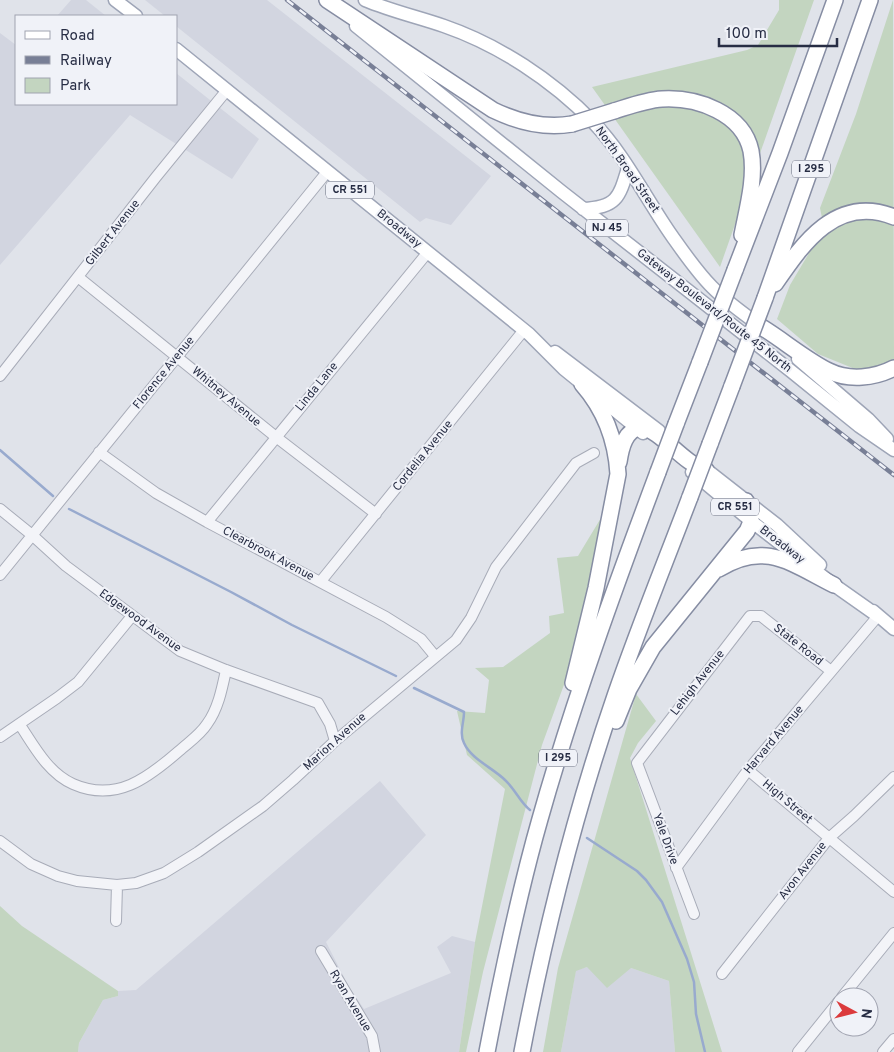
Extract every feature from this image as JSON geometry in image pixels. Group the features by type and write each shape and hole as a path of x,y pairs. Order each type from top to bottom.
{"highway":[{"path":"326,0 493,110 516,120 548,126 572,124 657,100 685,100 711,107 725,115 739,128 749,145 752,166 749,194 735,270"},
{"name":"I 295","path":"487,1052 512,929 540,820 586,672 658,472 777,161 834,0"},
{"name":"I 295","path":"522,1052 539,970 580,805 614,697 765,298 872,0"},
{"path":"765,298 800,250 819,229 830,222 840,216 854,212 877,212 894,217"},
{"path":"763,328 832,373 864,377 881,375 894,368"},
{"path":"582,384 594,399 608,428 617,456 618,474"},
{"path":"540,820 596,588 618,474 621,447 629,434 637,428 646,428 697,468 706,470"},
{"path":"580,805 629,689 642,665 659,638 747,531 751,521 751,512 746,501"},
{"path":"710,576 736,560 751,555 762,555 784,560 834,585"}],"main road":[{"path":"116,0 135,15"},
{"name":"Gateway Boulevard/Route 45 North","path":"326,0 377,44 582,209 791,370 859,426 894,450"},
{"name":"North Broad Street","path":"365,0 398,13 444,26 484,43 519,63 566,96 594,122 628,168 673,238 711,286 763,328 868,419 894,446"},
{"name":"Broadway","path":"178,51 527,332 625,404 777,525 894,629"},
{"path":"582,209 600,208 615,200 622,188 628,168"},
{"name":"Broadway","path":"527,332 564,369 751,521 834,585 878,616"}],"street":[{"name":"Gilbert Avenue","path":"0,376 156,176 227,90"},
{"name":"Florence Avenue","path":"0,575 327,172"},
{"name":"Linda Lane","path":"207,522 428,252"},
{"name":"Whitney Avenue","path":"78,277 276,437 376,514"},
{"name":"Cordelia Avenue","path":"321,581 527,332"},
{"name":"Clearbrook Avenue","path":"99,452 156,493 386,617 421,639 435,656"},
{"name":"Marion Avenue","path":"0,841 31,864 58,876 77,881 126,886 164,873 198,852 263,806 335,741 456,640 471,618 496,567 576,463 594,453"},
{"name":"Edgewood Avenue","path":"0,509 66,566 180,651 226,670 318,703 330,724 335,741"},
{"path":"0,737 78,682 132,616"},
{"name":"Lehigh Avenue","path":"637,763 750,616 761,616 765,620"},
{"name":"Harvard Avenue","path":"676,868 748,770 878,616"},
{"name":"State Road","path":"765,620 831,671"},
{"path":"20,724 49,765 64,778 81,787 101,790 121,788 139,781 164,764 201,731 207,724 216,706 226,670"},
{"name":"Yale Drive","path":"637,763 694,914"},
{"name":"High Street","path":"748,770 894,892"},
{"name":"Avon Avenue","path":"722,974 829,838 894,776"},
{"path":"116,885 116,921"},
{"path":"850,987 894,933"},
{"name":"Ryan Avenue","path":"321,951 372,1036 375,1052"},
{"path":"798,1052 829,1013"},
{"path":"883,1052 894,1039"}],"shaded area":[{"path":"71,0 86,0 105,15 58,15"},
{"path":"145,0 267,0 491,176 451,225 426,218 420,222 178,28 178,15 164,15"},
{"path":"0,33 15,44 15,105 178,105 178,75 259,139 232,179 130,115 0,265"},
{"path":"380,781 426,835 326,942 349,987 364,1009 451,973 437,947 452,936 475,942 459,1052 78,1052 79,1043 103,1000 118,996 118,991 136,990"},
{"path":"587,967 631,968 669,981 675,1052 561,1052 576,970"}],"green space":[{"path":"779,0 814,0 720,267 592,87 747,50 758,45 779,10"},
{"path":"893,0 894,359 865,373 818,354 777,319 790,285 824,228 820,208 856,114"},
{"path":"607,508 573,660 542,745 483,972 466,1052 459,1052 475,942 505,789 467,755 457,711 485,713 489,680 475,668 503,667 550,633 549,616 564,613 557,558 578,556"},
{"path":"636,694 656,721 638,743 630,758 722,1052 675,1052 669,981 631,968 607,988 587,967 576,971 561,1052 543,1052 558,968"},
{"path":"0,906 22,926 118,991 118,996 103,1000 79,1043 78,1052 0,1052"}],"waterway":[{"path":"0,450 53,496"},
{"path":"69,509 292,625 396,676"},
{"path":"414,688 464,712 462,735 467,749 505,780 530,810"},
{"path":"587,838 637,871 662,902 687,959 694,982 696,1014 705,1052"}],"railway":[{"path":"287,0 894,475"}]}
